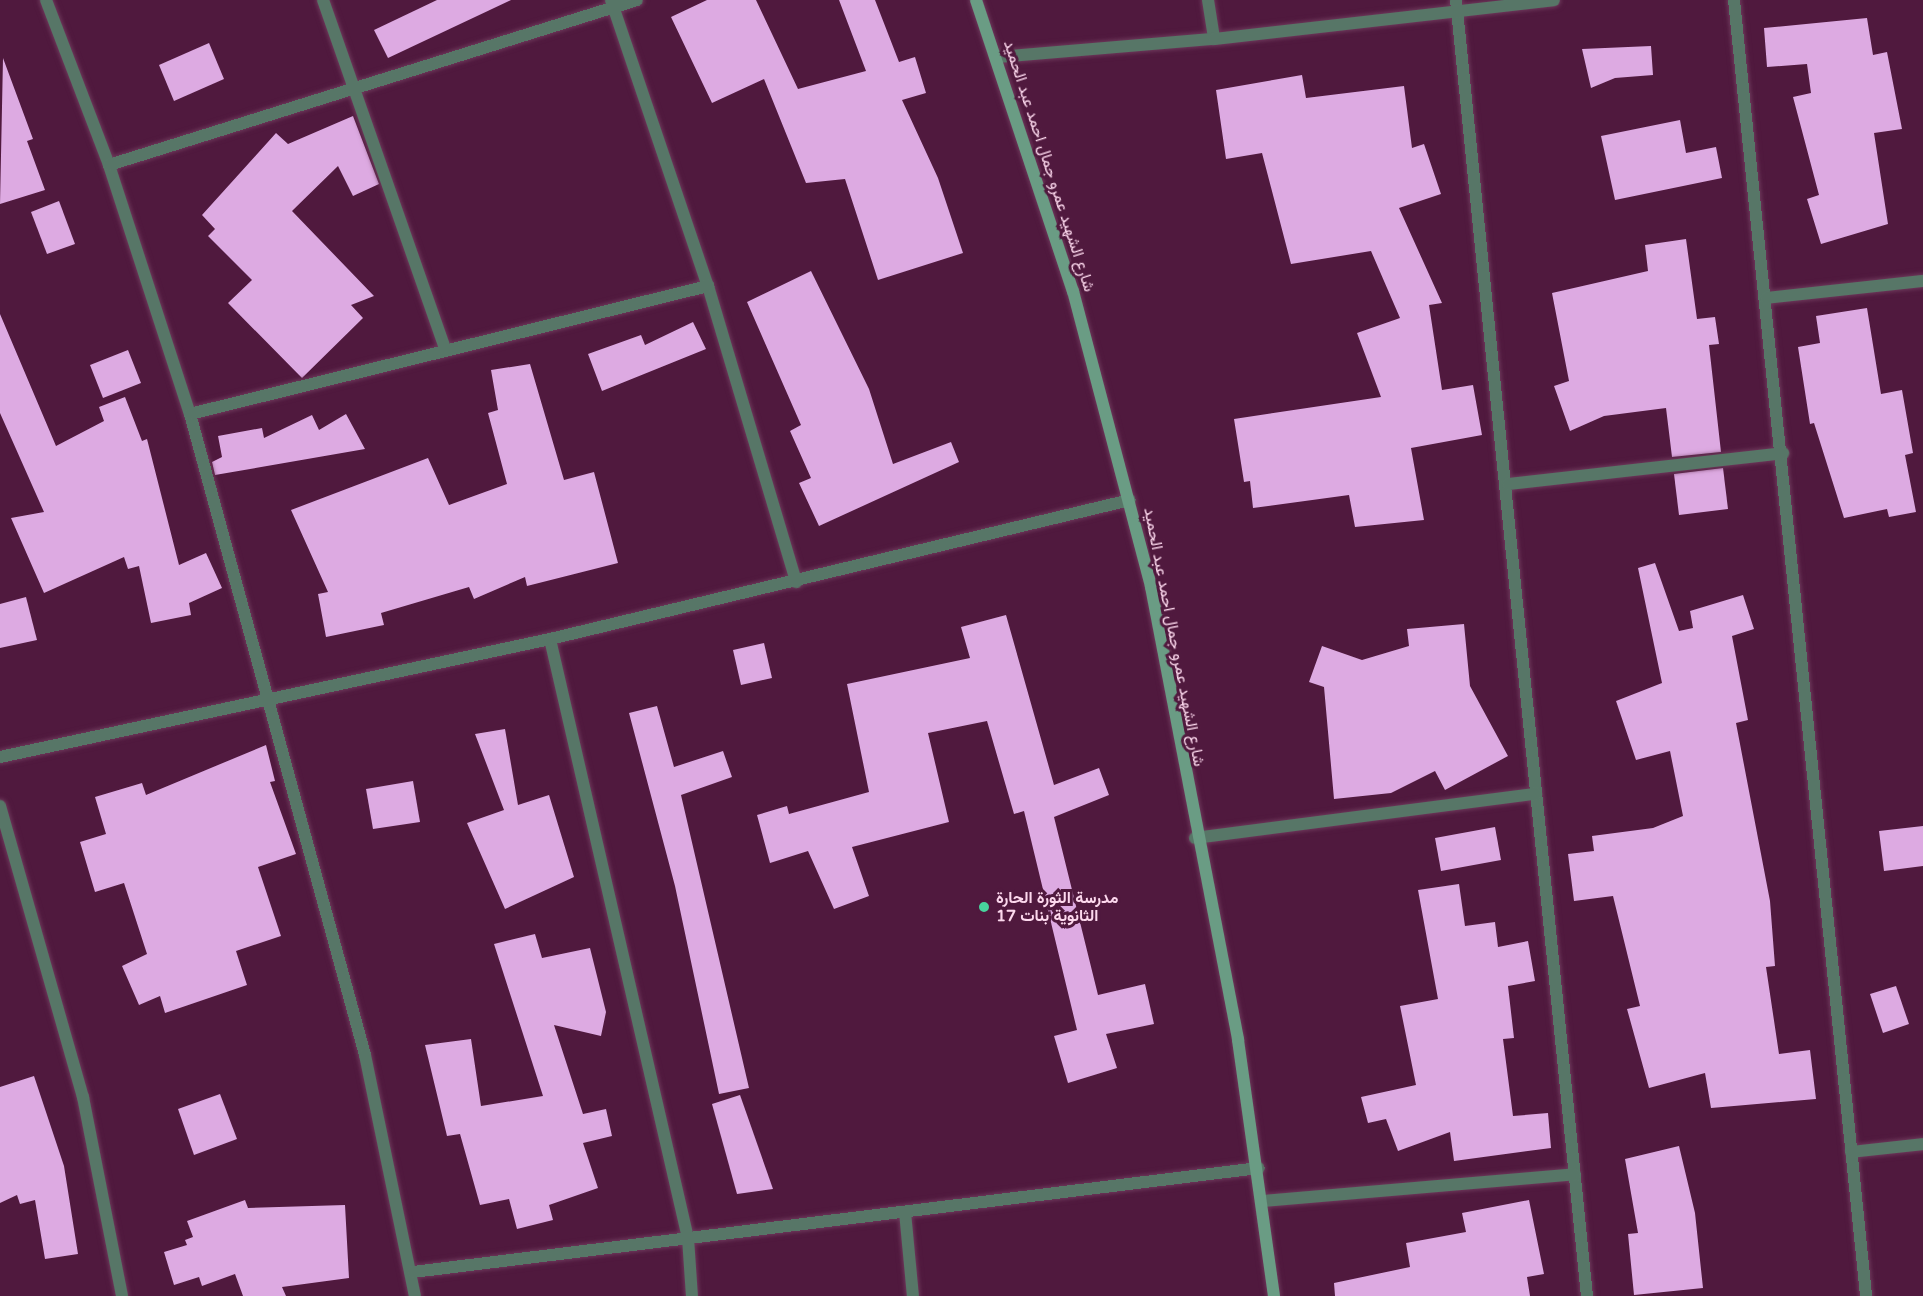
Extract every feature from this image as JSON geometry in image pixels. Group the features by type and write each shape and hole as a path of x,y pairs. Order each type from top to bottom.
{"street":[{"path":"46,0 109,165 190,414 270,699 365,1055 413,1272 415,1296"},
{"path":"323,0 358,87 445,349"},
{"path":"109,165 613,4 637,0"},
{"name":"شارع الشهيد عمرو جمال احمد عبد الحميد","path":"976,0 998,57 1073,291 1130,500 1151,587 1195,838 1259,1168 1274,1296"},
{"path":"1208,0 1214,39"},
{"path":"998,57 1214,39 1456,6 1554,0"},
{"path":"1734,0 1783,453 1866,1296"},
{"path":"613,4 708,286 796,582"},
{"path":"1456,6 1508,484 1536,794 1587,1296"},
{"path":"1766,298 1923,281"},
{"path":"190,414 445,349 708,286"},
{"path":"1508,484 1783,453"},
{"path":"0,758 550,639 796,582 1130,500"},
{"path":"550,639 688,1238 692,1296"},
{"path":"1195,838 1536,794"},
{"path":"0,806 83,1097 122,1296"},
{"path":"1851,1152 1923,1144"},
{"path":"413,1272 1259,1168"},
{"path":"1263,1201 1575,1174"},
{"path":"905,1212 913,1296"}],"building":[{"path":"437,0 511,0 388,58 374,30"},
{"path":"707,0 756,0 798,89 866,71 839,0 875,0 899,62 915,57 926,93 902,100 938,178 963,253 878,280 845,179 806,183 764,79 712,103 671,17"},
{"path":"1867,18 1873,55 1887,52 1902,129 1874,133 1888,224 1821,244 1807,199 1819,195 1793,97 1811,93 1807,64 1767,67 1764,28"},
{"path":"209,43 224,79 174,101 159,65"},
{"path":"1651,46 1653,75 1615,78 1591,88 1582,49"},
{"path":"3,58 33,139 27,141 45,190 0,204"},
{"path":"1302,75 1306,98 1404,86 1412,148 1424,144 1441,194 1399,208 1442,303 1429,305 1442,390 1473,385 1482,435 1411,448 1424,520 1355,527 1349,495 1253,508 1250,481 1244,482 1234,419 1381,397 1357,333 1400,318 1371,251 1291,264 1262,153 1226,159 1216,90"},
{"path":"353,116 379,184 353,196 338,166 292,211 374,296 351,305 363,318 302,378 228,303 252,280 208,236 215,229 202,215 276,133 288,144"},
{"path":"1680,120 1686,153 1716,147 1722,178 1615,200 1601,136"},
{"path":"59,201 75,244 47,254 31,212"},
{"path":"1686,239 1697,319 1715,317 1719,344 1709,345 1721,452 1672,457 1666,408 1604,416 1570,431 1554,386 1569,381 1552,293 1648,271 1645,245"},
{"path":"811,271 869,389 893,464 951,442 959,462 819,526 799,483 811,478 790,431 801,425 747,302"},
{"path":"1867,308 1881,394 1902,390 1913,453 1905,455 1916,512 1889,517 1887,509 1844,518 1814,423 1810,424 1798,347 1820,343 1816,316"},
{"path":"0,314 56,446 104,421 99,407 125,397 142,441 147,439 179,565 206,553 222,588 189,603 191,615 151,623 139,566 128,569 124,557 44,593 11,518 44,512 0,413"},
{"path":"693,322 706,349 602,391 588,354 641,335 645,345"},
{"path":"128,350 141,383 103,398 90,365"},
{"path":"530,364 564,480 594,472 618,563 527,586 525,577 474,599 469,587 381,613 384,625 326,637 318,594 328,592 291,510 428,458 449,505 507,484 488,413 498,410 491,370"},
{"path":"346,414 365,449 215,475 212,462 222,457 218,436 262,428 264,438 312,415 319,430"},
{"path":"1723,468 1728,509 1679,515 1674,474"},
{"path":"1655,563 1679,631 1693,628 1690,611 1743,595 1754,629 1732,636 1748,720 1736,723 1770,901 1775,966 1766,967 1779,1054 1810,1050 1816,1099 1711,1108 1705,1073 1649,1088 1627,1009 1640,1006 1613,896 1574,901 1568,854 1594,851 1592,836 1653,828 1683,816 1670,751 1636,760 1616,701 1662,683 1638,568"},
{"path":"26,597 37,640 0,648 0,604"},
{"path":"1006,615 1054,785 1099,768 1109,795 1054,817 1098,995 1145,984 1154,1024 1106,1034 1117,1068 1068,1083 1054,1036 1077,1030 1024,811 1014,814 987,721 928,733 949,822 852,847 869,896 834,909 808,851 770,863 757,815 787,806 789,814 869,792 847,684 970,658 961,627"},
{"path":"1464,624 1470,686 1508,756 1445,790 1435,771 1391,793 1334,799 1324,687 1309,682 1322,646 1362,660 1409,646 1407,629"},
{"path":"764,643 772,678 741,685 733,650"},
{"path":"657,706 674,767 723,751 732,777 681,795 749,1088 719,1094 675,886 629,713"},
{"path":"505,729 518,805 549,795 574,877 505,909 467,823 504,810 475,734"},
{"path":"266,745 275,781 270,782 296,854 258,867 281,936 236,951 247,985 165,1013 160,996 139,1005 122,966 147,954 124,883 95,892 80,842 106,834 95,797 142,783 146,795"},
{"path":"413,781 420,822 373,829 366,789"},
{"path":"1923,826 1923,866 1884,871 1879,831"},
{"path":"1495,827 1501,860 1441,871 1435,838"},
{"path":"1459,884 1465,926 1495,922 1498,947 1528,941 1535,981 1508,986 1514,1038 1503,1039 1513,1116 1548,1113 1551,1148 1454,1161 1450,1132 1398,1151 1386,1119 1368,1123 1361,1097 1416,1085 1400,1006 1438,999 1418,890"},
{"path":"535,934 542,958 590,948 606,1012 601,1036 554,1025 583,1114 606,1109 612,1136 583,1143 598,1188 549,1205 553,1220 517,1229 509,1199 480,1205 460,1134 447,1136 425,1045 471,1039 481,1106 543,1096 494,944"},
{"path":"1896,986 1909,1024 1883,1033 1870,994"},
{"path":"34,1076 64,1166 78,1254 45,1259 35,1200 20,1204 17,1195 0,1203 0,1087"},
{"path":"220,1094 237,1139 194,1155 178,1109"},
{"path":"740,1095 773,1189 737,1194 712,1104"},
{"path":"1679,1146 1695,1213 1703,1288 1634,1295 1628,1234 1638,1233 1625,1159"},
{"path":"245,1200 248,1208 345,1205 349,1278 282,1287 286,1296 243,1296 235,1274 202,1286 199,1277 174,1285 164,1252 187,1245 185,1240 193,1237 187,1221"},
{"path":"1529,1200 1544,1274 1527,1277 1530,1296 1335,1296 1334,1283 1410,1267 1406,1243 1466,1232 1462,1213"}],"place":[{"name":"مدرسة الثورة الحارة 17 الثانوية بنات","path":"984,907"}]}
